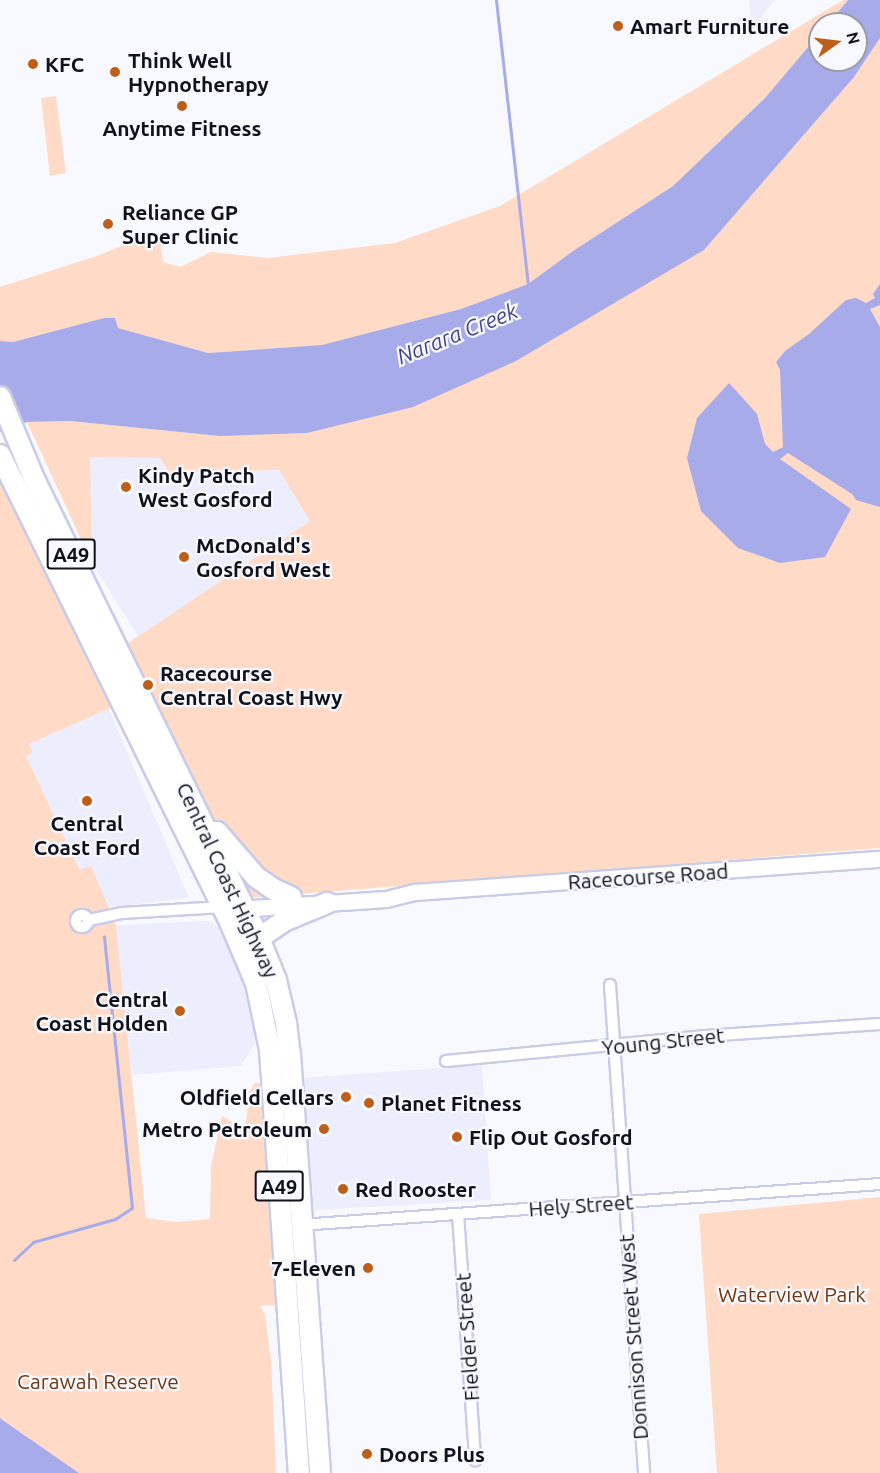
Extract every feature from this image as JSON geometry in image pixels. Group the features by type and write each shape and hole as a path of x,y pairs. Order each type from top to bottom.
{"highway":[{"name":"Central Coast Highway","path":"0,397 15,436 164,745 236,906 266,1024 299,1473"},
{"name":"Central Coast Highway","path":"0,455 236,906 259,938 276,980 286,1023 320,1473"},
{"path":"164,745 223,842 256,877 273,889 291,897"},
{"path":"259,938 282,922 327,903"}],"main road":[{"name":"Racecourse Road","path":"236,906 386,899 416,892 880,860"},
{"name":"Racecourse Road","path":"236,906 291,897 384,889 416,892"}],"street":[{"path":"89,920 122,913 236,906"},
{"name":"Donnison Street West","path":"610,986 623,1202 644,1473"},
{"name":"Young Street","path":"446,1061 880,1024"},
{"name":"Hely Street","path":"282,1226 880,1185"},
{"name":"Fielder Street","path":"458,1214 475,1460"}],"shaded area":[{"path":"749,0 774,0 751,33 751,18"},
{"path":"89,457 160,458 170,473 279,470 310,521 138,636 92,563"},
{"path":"109,709 189,898 108,907 91,866 81,871 26,756 33,752 29,744"},
{"path":"208,921 218,927 239,970 254,1013 255,1043 241,1066 132,1075 116,925"},
{"path":"482,1065 491,1200 314,1210 303,1078"}],"green space":[{"path":"843,0 848,0 838,12 823,12"},
{"path":"808,21 808,47 765,98 673,186 573,251 528,284 461,309 323,345 208,353 118,328 104,318 13,342 0,341 0,287 97,256 140,238 168,240 161,246 163,262 180,267 211,252 268,258 395,243 500,206"},
{"path":"880,38 880,848 247,898 119,649 310,521 279,470 170,473 160,458 90,457 92,563 27,422 70,421 220,436 704,250 857,72 868,72 868,56"},
{"path":"56,96 66,173 50,176 41,98"},
{"name":"Carawah Reserve","path":"0,483 113,707 29,744 33,752 26,756 80,870 91,866 116,925 146,1218 177,1222 210,1219 211,1166 222,1116 245,1129 250,1090 255,1083 264,1083 277,1305 260,1306 265,1314 271,1360 276,1473 79,1473 0,1418"},
{"name":"Waterview Park","path":"880,1197 880,1473 717,1473 699,1214"}],"water":[{"path":"848,0 880,0 880,38 868,56 868,12 838,12"},
{"name":"Narara Creek","path":"808,47 808,72 857,72 704,250 516,361 413,407 307,433 220,436 70,421 27,422 0,432 0,341 13,342 104,318 115,318 118,328 208,353 322,345 461,309 528,284 573,251 673,186 765,98"},
{"path":"880,284 880,305 870,309 880,327 880,507 856,500 852,494 788,453 780,459 851,509 825,557 780,563 738,548 701,511 687,458 697,418 729,383 757,414 765,444 773,452 783,447 780,370 776,362 785,351 809,334 846,300 856,298 866,303 875,298 873,294"},
{"path":"0,1418 4,1421 79,1473 0,1473"}],"waterway":[{"path":"496,0 528,287"},
{"path":"14,1260 33,1242 115,1219 132,1208 104,936"}],"place":[{"name":"Amart Furniture","path":"618,26"},
{"name":"KFC","path":"33,64"},
{"name":"Think Well Hypnotherapy","path":"115,72"},
{"name":"Anytime Fitness","path":"182,106"},
{"name":"Reliance GP Super Clinic","path":"108,224"},
{"name":"Kindy Patch West Gosford","path":"126,487"},
{"name":"McDonald's Gosford West","path":"184,557"},
{"name":"Racecourse Central Coast Hwy","path":"148,685"},
{"name":"Central Coast Ford","path":"87,801"},
{"name":"Central Coast Holden","path":"180,1011"},
{"name":"Oldfield Cellars","path":"346,1097"},
{"name":"Planet Fitness","path":"369,1103"},
{"name":"Metro Petroleum","path":"324,1129"},
{"name":"Flip Out Gosford","path":"457,1137"},
{"name":"Red Rooster","path":"343,1189"},
{"name":"7-Eleven","path":"368,1268"},
{"name":"Doors Plus","path":"367,1454"}]}
